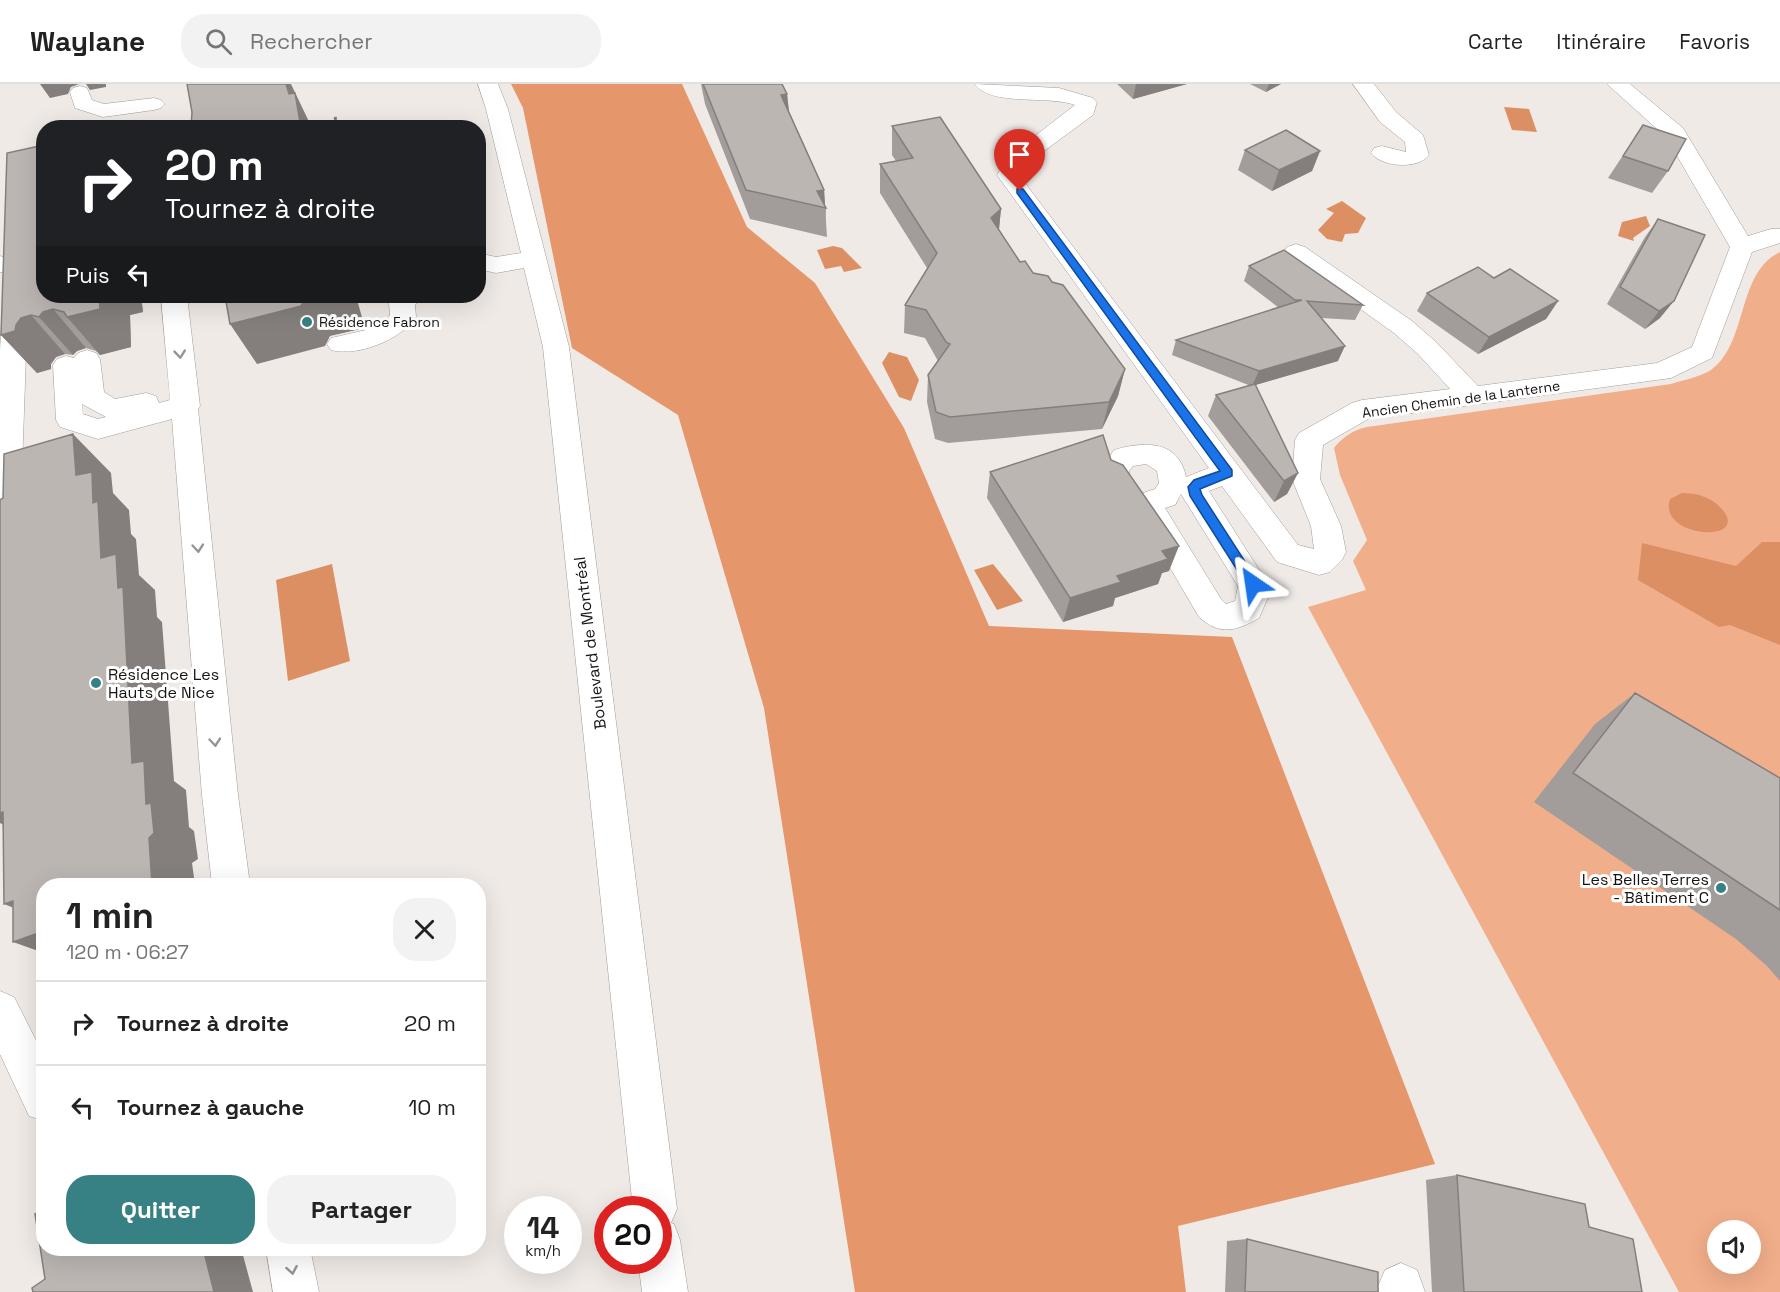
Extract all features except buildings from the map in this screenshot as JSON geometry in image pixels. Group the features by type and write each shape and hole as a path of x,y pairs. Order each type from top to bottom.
{"street":[{"name":"Boulevard de Montréal","path":"488,84 497,109 556,347 654,1196"},
{"name":"Ancien Chemin de la Lanterne","path":"985,84 1011,91 1048,88 1073,93 1086,102 1084,110 1017,161 1008,175 1288,554 1319,563 1331,552 1326,526 1306,479 1309,440 1362,410 1662,372 1703,352 1742,247"},
{"path":"1363,84 1388,117 1415,140 1418,155 1406,160 1382,153"},
{"path":"1617,84 1675,133 1742,247 1772,236 1780,236"},
{"path":"80,92 82,104 103,111 152,94 155,120"},
{"path":"1296,252 1403,327 1427,348 1472,396"},
{"path":"486,263 496,266 533,259"},
{"path":"0,264 17,269 4,524"},
{"path":"175,303 220,795 230,878"},
{"path":"340,344 383,334 396,326 403,317 402,303"},
{"path":"388,345 409,336 420,323 421,303"},
{"path":"76,362 70,420 98,429 185,398"},
{"path":"1116,478 1114,470 1124,457 1150,453 1170,466 1173,483 1165,497 1147,503 1210,608 1220,617 1235,616 1248,609 1253,595 1253,584 1196,496 1194,487 1228,473"},
{"path":"0,1011 36,1085"},
{"path":"289,1256 296,1292"},
{"path":"662,1274 664,1292"}],"shaded area":[{"path":"511,84 682,84 747,227 815,283 904,428 989,626 1232,637 1435,1164 1178,1226 1186,1292 855,1292 764,708 678,415 572,348 523,108"},
{"path":"1504,107 1529,109 1537,132 1512,130"},
{"path":"1342,201 1366,218 1358,233 1345,234 1342,242 1327,239 1318,230 1334,213 1326,209"},
{"path":"1646,216 1650,226 1633,238 1634,241 1618,236 1622,222"},
{"path":"833,246 842,248 862,268 844,272 841,266 825,269 817,250"},
{"path":"1780,252 1780,1292 1679,1292 1308,607 1366,590 1353,561 1367,540 1340,475 1334,448 1345,437 1367,427 1671,384 1702,375 1723,358 1732,343 1756,275 1766,262"},
{"path":"889,352 907,357 919,380 911,401 899,397 882,363"},
{"path":"1682,493 1703,496 1717,504 1728,520 1725,527 1716,532 1703,532 1689,529 1677,522 1670,512 1670,499"},
{"path":"1762,542 1780,542 1780,645 1730,625 1719,627 1638,580 1642,543 1736,566"},
{"path":"332,564 350,661 288,681 276,580"},
{"path":"993,564 1023,601 997,610 974,570"}],"place":[{"name":"Résidence Fabron","path":"307,322"},
{"name":"Résidence Les Hauts de Nice","path":"96,683"},
{"name":"Les Belles Terres - Bâtiment C","path":"1721,888"}],"route":[{"path":"1020,191 1228,473 1199,483 1194,487 1196,496 1253,584"}]}
